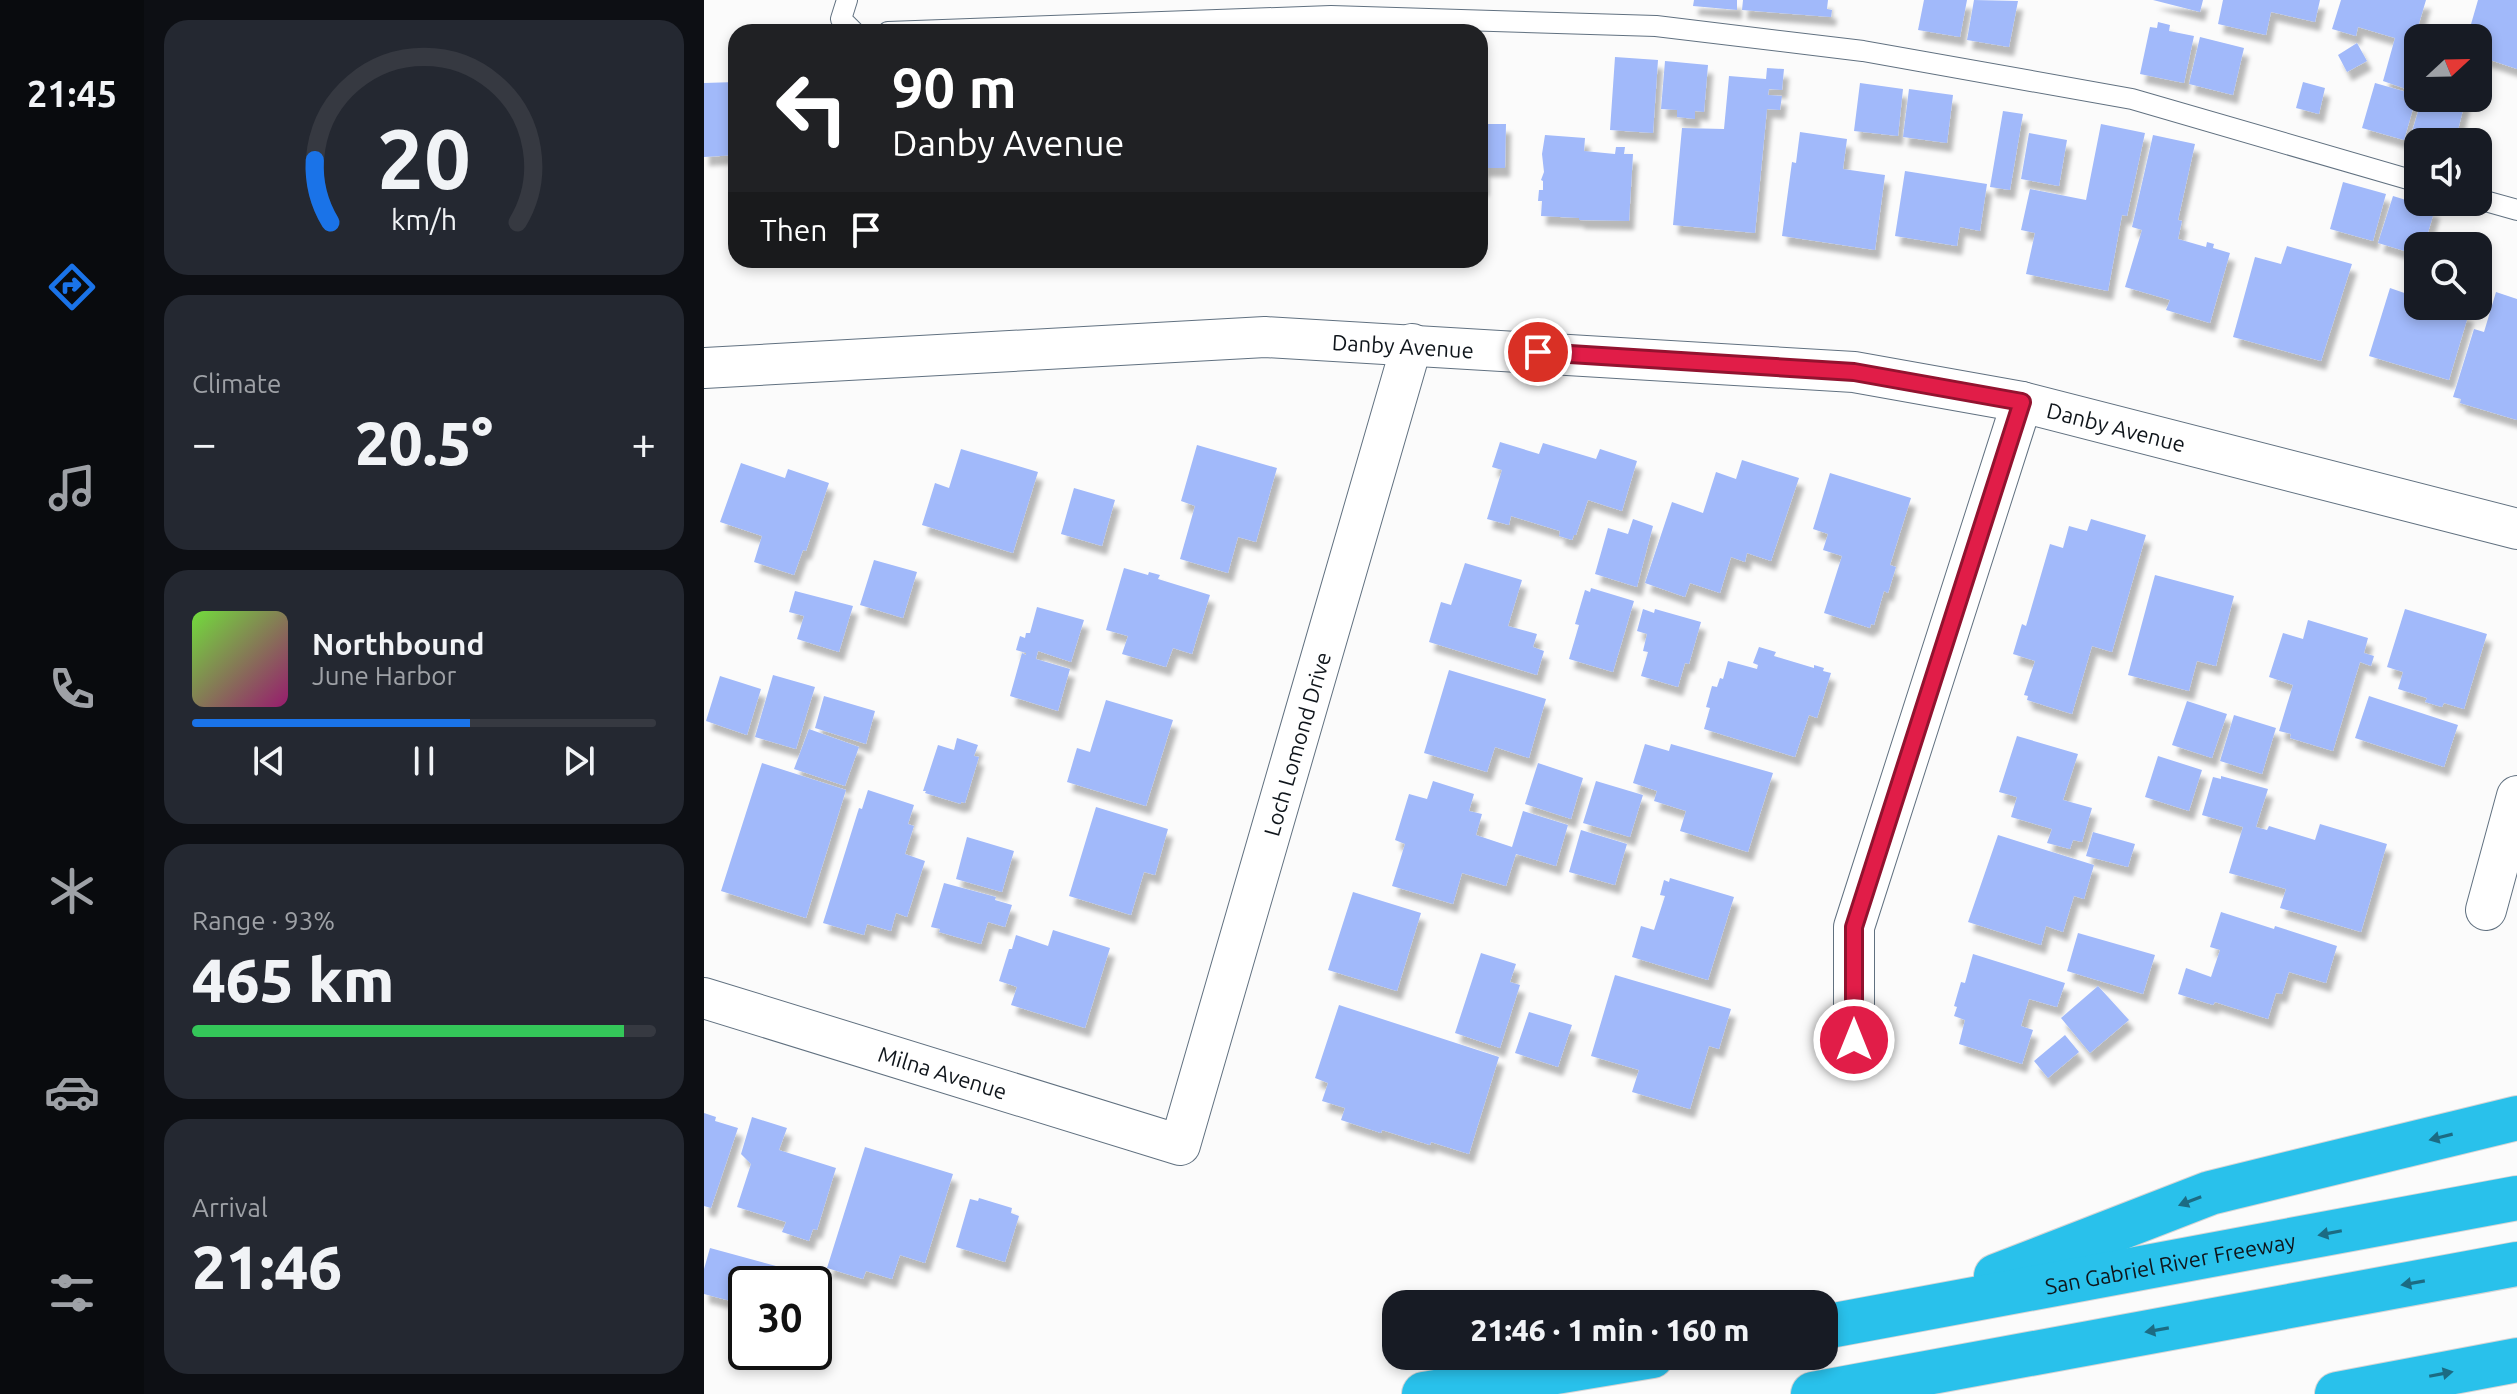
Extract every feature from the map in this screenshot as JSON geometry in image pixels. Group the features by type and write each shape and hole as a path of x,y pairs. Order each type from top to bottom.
{"highway":[{"path":"1891,1316 2210,1193 2517,1118"},
{"name":"San Gabriel River Freeway","path":"1838,1325 2517,1198"},
{"path":"1813,1394 2517,1264"},
{"path":"1981,1394 2517,1292"},
{"path":"2337,1394 2517,1360"},
{"path":"1424,1394 1568,1370"}],"street":[{"name":"Danby Avenue","path":"704,368 1265,337 1854,372 2022,402 2517,529"},
{"name":"Loch Lomond Drive","path":"1180,1145 1412,344"},
{"path":"1854,1040 1854,927 2022,402"},
{"path":"2486,910 2517,796"},
{"name":"Milna Avenue","path":"704,998 1180,1145"}],"lane":[{"path":"846,24 841,19 847,0"},
{"path":"1110,24 1331,16 1656,26 1863,51 2132,99 2404,178"},
{"path":"2492,203 2517,210"}],"building":[{"path":"1694,0 1737,0 1737,10 1693,6"},
{"path":"1743,0 1828,0 1827,9 1832,10 1831,17 1742,10"},
{"path":"1924,0 1967,0 1960,37 1918,30"},
{"path":"1974,0 2018,1 2009,47 1967,40"},
{"path":"2153,0 2203,0 2200,12"},
{"path":"2223,0 2320,0 2315,22 2271,12 2266,35 2218,24"},
{"path":"2341,0 2426,0 2419,24 2404,24 2404,88 2383,81 2395,38 2358,27 2356,36 2332,29"},
{"path":"2478,0 2517,0 2517,69 2492,61 2492,24 2471,24"},
{"path":"2158,22 2170,25 2169,31 2194,36 2184,83 2140,74 2150,27 2157,28"},
{"path":"2200,37 2244,48 2233,95 2189,84"},
{"path":"2357,43 2367,61 2347,72 2338,55"},
{"path":"1615,57 1658,60 1653,133 1610,130"},
{"path":"1665,61 1708,65 1704,112 1695,111 1695,119 1677,117 1677,110 1661,109"},
{"path":"1767,68 1784,69 1782,90 1769,89 1768,95 1782,96 1780,110 1767,109 1755,233 1673,225 1682,128 1724,129 1729,76 1766,79"},
{"path":"728,82 728,156 704,157 704,83"},
{"path":"2303,82 2325,88 2319,114 2296,108"},
{"path":"1860,83 1903,89 1898,136 1854,131"},
{"path":"2375,83 2404,91 2404,112 2412,112 2407,128 2404,128 2404,140 2362,128"},
{"path":"1909,89 1953,95 1947,143 1903,137"},
{"path":"2003,111 2023,114 2010,190 1990,187"},
{"path":"2418,112 2462,112 2458,128 2413,128"},
{"path":"1488,124 1506,124 1505,168 1488,168"},
{"path":"2101,124 2145,133 2127,216 2122,215 2108,291 2026,274 2035,233 2021,230 2030,189 2086,200"},
{"path":"1800,132 1847,139 1843,169 1885,175 1875,250 1782,236 1792,162 1796,163"},
{"path":"2029,133 2067,140 2059,186 2021,179"},
{"path":"1545,135 1585,138 1584,151 1615,154 1616,147 1625,147 1624,154 1633,154 1629,221 1541,216 1542,201 1538,201 1539,190 1543,190"},
{"path":"2153,135 2195,144 2178,220 2182,221 2178,239 2206,247 2207,242 2214,244 2213,248 2230,253 2210,323 2166,310 2170,300 2125,287 2142,230 2132,227"},
{"path":"1905,171 1987,184 1980,231 1960,227 1957,246 1895,236"},
{"path":"2343,182 2386,194 2373,241 2330,229"},
{"path":"2393,196 2404,199 2404,216 2433,216 2428,232 2404,232 2404,251 2378,243"},
{"path":"2287,246 2352,264 2321,361 2233,337 2255,257 2281,264"},
{"path":"2390,288 2404,293 2404,320 2467,320 2449,380 2369,356"},
{"path":"2496,292 2517,299 2517,420 2460,403 2461,399 2453,397 2474,329 2484,332 2488,320 2492,320"},
{"path":"1500,442 1539,454 1543,443 1596,459 1600,449 1637,461 1622,511 1588,500 1572,540 1559,536 1560,531 1511,516 1509,525 1487,519 1502,470 1492,467"},
{"path":"1197,445 1277,468 1256,542 1238,537 1228,573 1180,559 1195,506 1181,501"},
{"path":"961,449 1038,472 1013,553 922,525 935,483 949,488"},
{"path":"1742,460 1799,478 1771,561 1747,553 1745,562 1731,557 1720,593 1690,583 1685,597 1645,583 1672,502 1703,513 1716,472 1736,479"},
{"path":"741,463 785,478 788,469 829,483 806,551 803,550 794,575 754,562 762,536 720,522"},
{"path":"1830,473 1911,498 1890,565 1896,567 1888,593 1884,591 1874,625 1871,624 1870,628 1824,613 1842,556 1823,550 1828,534 1813,529"},
{"path":"1074,488 1115,500 1102,546 1061,534"},
{"path":"1633,519 1653,526 1637,587 1595,574 1608,528 1628,534"},
{"path":"2091,519 2146,535 2112,652 2092,646 2072,714 2027,700 2028,696 2024,695 2035,661 2013,654 2022,624 2026,626 2050,544 2063,548 2069,526 2087,531"},
{"path":"874,560 917,572 903,618 860,605"},
{"path":"1465,563 1522,580 1508,626 1537,634 1533,647 1544,651 1537,675 1429,642 1441,602 1451,605"},
{"path":"1124,568 1160,575 1158,579 1210,595 1192,654 1173,648 1166,667 1122,654 1128,636 1106,630"},
{"path":"2155,575 2234,596 2216,666 2197,661 2189,691 2128,675"},
{"path":"1591,588 1634,601 1613,672 1569,659 1585,590 1590,592"},
{"path":"795,591 853,606 839,652 797,639 804,616 789,612"},
{"path":"1037,607 1084,620 1071,662 1038,651 1036,659 1070,669 1058,711 1010,696 1022,653 1026,655 1026,653 1016,650 1020,636 1025,638 1026,633 1030,633"},
{"path":"1643,609 1654,613 1655,609 1701,622 1689,664 1685,663 1678,687 1641,676 1648,652 1643,651 1647,634 1637,631"},
{"path":"2405,609 2487,634 2464,709 2425,702 2427,698 2398,689 2403,672 2387,667"},
{"path":"2308,620 2368,638 2364,653 2374,656 2371,666 2360,662 2333,751 2290,738 2291,734 2279,731 2293,685 2269,677 2283,633 2303,639"},
{"path":"1759,647 1776,652 1774,656 1814,668 1814,665 1831,673 1817,718 1809,715 1795,757 1704,729 1712,686 1717,687 1720,678 1723,679 1728,661 1757,669 1758,665 1753,663"},
{"path":"1449,670 1546,699 1529,758 1495,747 1487,772 1424,753"},
{"path":"773,675 815,687 796,749 755,737"},
{"path":"720,676 761,689 747,735 706,721"},
{"path":"824,696 875,711 866,744 815,728"},
{"path":"2369,696 2458,725 2444,767 2355,738"},
{"path":"1106,700 1173,720 1146,806 1067,782 1077,748 1090,752"},
{"path":"2187,701 2227,714 2212,758 2172,745"},
{"path":"2234,715 2276,728 2262,774 2220,761"},
{"path":"809,729 859,747 845,786 794,769"},
{"path":"2017,736 2078,754 2063,800 2092,808 2082,842 2073,840 2070,849 2047,843 2052,829 2011,817 2017,797 1999,792"},
{"path":"957,738 978,745 974,756 979,757 965,803 961,804 923,791 938,745 954,750"},
{"path":"1645,744 1669,751 1671,744 1773,773 1748,852 1680,831 1686,811 1654,801 1657,791 1633,783"},
{"path":"2158,756 2202,770 2189,811 2145,797"},
{"path":"762,763 846,790 806,918 721,891"},
{"path":"1538,763 1583,778 1571,819 1525,804"},
{"path":"2221,776 2268,789 2256,827 2267,830 2269,826 2315,840 2320,824 2387,844 2361,932 2280,908 2286,889 2229,873 2243,827 2202,815 2213,777 2221,779"},
{"path":"1433,781 1474,794 1469,811 1482,814 1476,835 1512,847 1523,811 1568,825 1556,866 1516,854 1506,886 1462,873 1453,904 1392,886 1405,844 1395,840 1409,794 1427,799"},
{"path":"1596,781 1643,795 1630,837 1583,823"},
{"path":"868,790 914,805 908,824 914,826 905,854 925,861 907,917 896,913 891,931 867,924 864,935 823,923 859,808 862,809"},
{"path":"1096,807 1168,829 1155,875 1144,872 1131,915 1069,896"},
{"path":"1581,830 1627,844 1615,885 1569,872"},
{"path":"2093,832 2135,844 2128,867 2086,856"},
{"path":"1998,835 2094,865 2084,899 2074,896 2063,932 2046,926 2041,945 1968,922"},
{"path":"967,837 1014,851 1002,892 956,879"},
{"path":"1670,878 1734,897 1708,980 1632,957 1641,926 1654,930 1665,896 1660,895 1664,880 1669,882"},
{"path":"944,883 996,897 995,900 1012,905 1005,927 988,922 981,944 931,927"},
{"path":"1353,892 1421,913 1397,991 1328,970"},
{"path":"2221,912 2337,946 2326,983 2289,972 2282,994 2276,993 2268,1019 2178,994 2186,968 2211,977 2220,950 2210,947"},
{"path":"1053,930 1110,948 1085,1028 1011,1005 1017,987 999,981 1016,935 1048,946"},
{"path":"2078,933 2155,955 2143,994 2067,971"},
{"path":"1481,953 1516,964 1510,982 1520,985 1500,1048 1455,1033"},
{"path":"1973,954 2065,983 2057,1007 2029,999 2021,1026 2033,1030 2022,1064 1959,1044 1965,1020 1954,1016 1957,1007 1954,1006 1961,982 1965,983"},
{"path":"1615,975 1731,1009 1719,1049 1709,1046 1690,1109 1632,1092 1639,1070 1591,1056"},
{"path":"2098,986 2129,1020 2090,1053 2061,1018"},
{"path":"1339,1005 1499,1057 1469,1154 1341,1120 1345,1108 1322,1101 1328,1083 1315,1078"},
{"path":"1529,1012 1572,1025 1558,1067 1515,1053"},
{"path":"2065,1035 2079,1052 2048,1078 2034,1061"},
{"path":"704,1113 716,1117 715,1121 738,1128 711,1208 704,1206"},
{"path":"752,1117 787,1128 779,1150 836,1168 817,1230 813,1229 809,1241 782,1232 786,1222 737,1207 751,1164 741,1154"},
{"path":"865,1147 953,1174 925,1263 900,1255 892,1279 866,1271 863,1279 828,1266"},
{"path":"979,1198 1012,1208 1011,1213 1019,1216 1005,1262 956,1247 970,1199 978,1201"},
{"path":"710,1248 776,1266 728,1266 728,1300 704,1294 704,1269"}],"route":[{"path":"1538,352 1854,372 2022,402 1854,927 1854,1040"}]}
